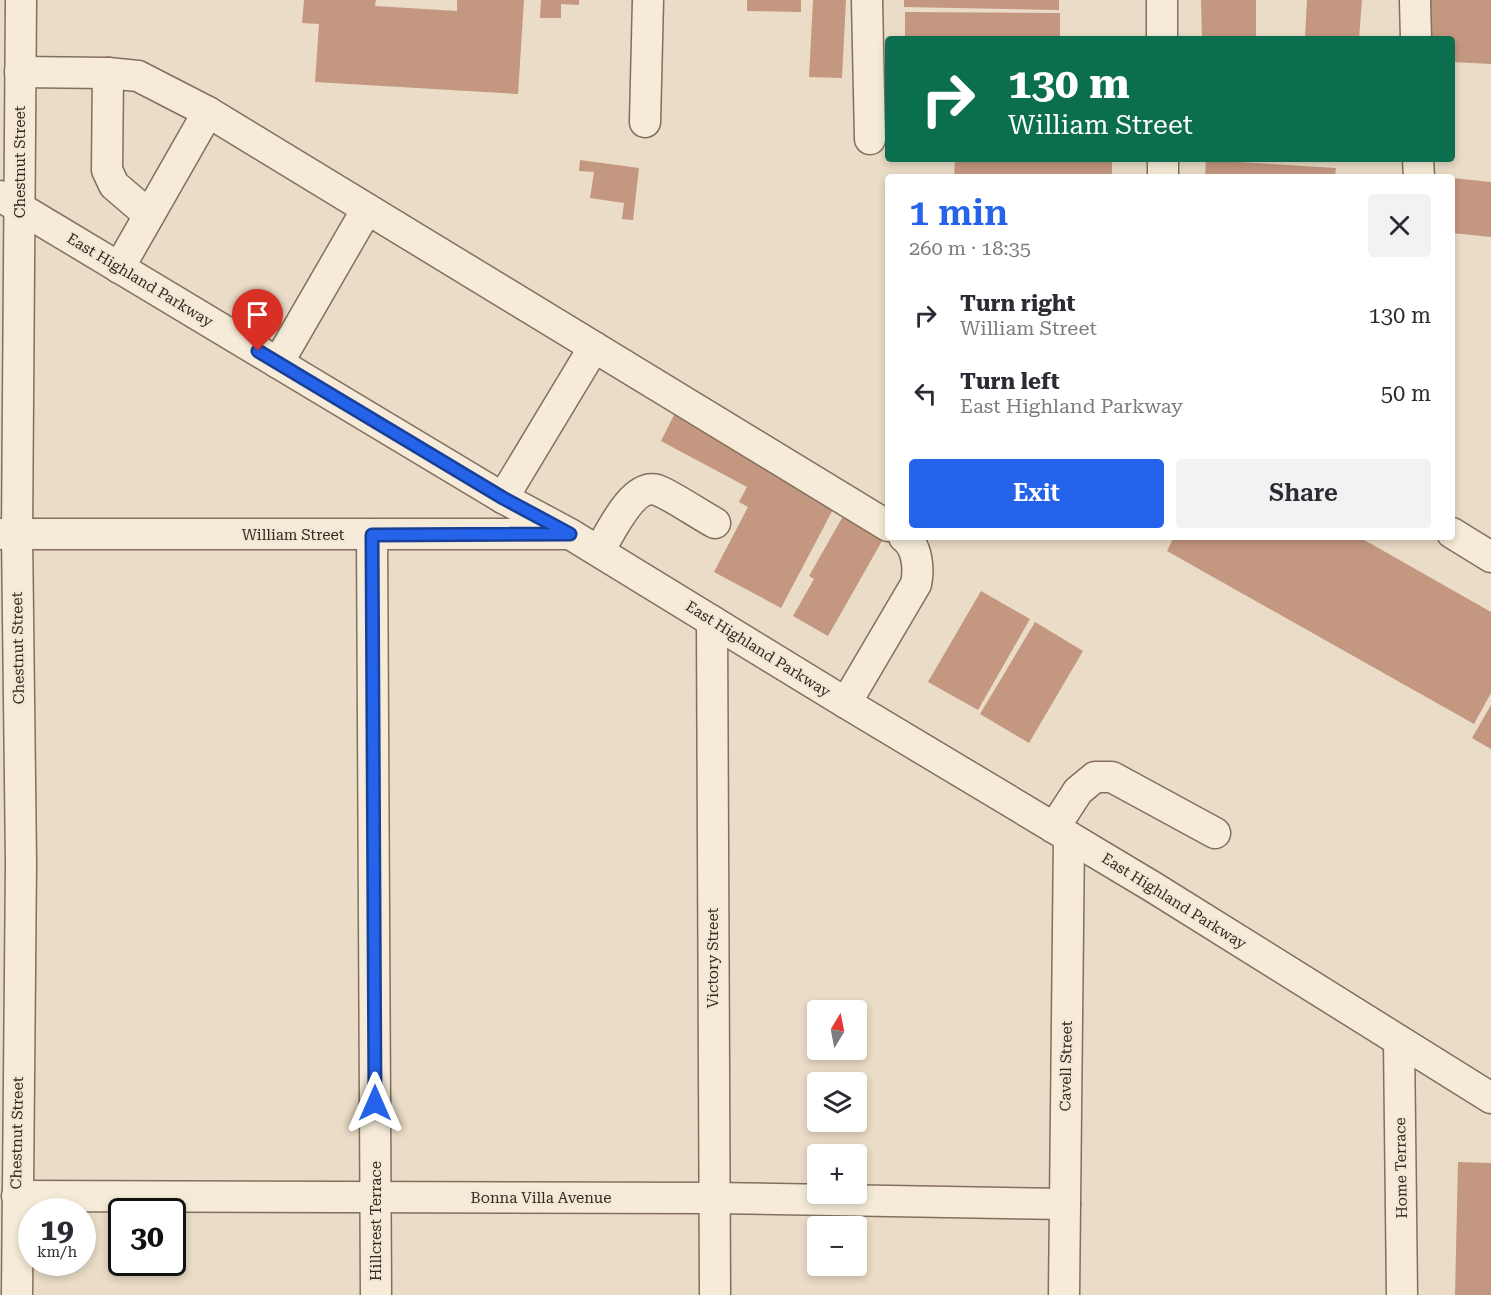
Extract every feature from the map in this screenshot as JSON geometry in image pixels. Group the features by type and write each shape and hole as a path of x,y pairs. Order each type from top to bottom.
{"street":[{"name":"Chestnut Street","path":"17,1295 10,863 7,204 20,72 21,0"},
{"path":"645,122 648,0"},
{"path":"867,0 870,139"},
{"path":"1162,0 1162,36"},
{"path":"1415,0 1416,36"},
{"path":"20,72 108,73 138,76 208,112 885,525"},
{"path":"108,73 107,170 114,185 149,215"},
{"path":"119,268 208,112"},
{"name":"East Highland Parkway","path":"7,204 119,268 503,498 570,534 1061,832 1491,1098"},
{"path":"278,363 367,208"},
{"path":"503,498 594,347"},
{"path":"598,551 633,497 645,489 657,490 715,523"},
{"name":"William Street","path":"8,534 570,534"},
{"name":"Hillcrest Terrace","path":"372,535 376,1295"},
{"path":"1455,535 1491,557"},
{"path":"846,703 916,584 919,572 903,540"},
{"name":"Victory Street","path":"712,621 715,1295"},
{"path":"1061,832 1078,791 1095,777 1112,777 1215,833"},
{"name":"Cavell Street","path":"1061,832 1064,1295"},
{"name":"Home Terrace","path":"1399,1041 1402,1295"},
{"name":"Bonna Villa Avenue","path":"17,1196 713,1198 1065,1203"}],"building":[{"path":"304,0 376,0 375,6 457,11 457,0 524,0 518,94 315,82 319,24 302,23"},
{"path":"541,0 579,0 579,5 561,4 561,18 540,18"},
{"path":"747,0 801,0 801,12 747,11"},
{"path":"813,0 846,0 842,78 809,77"},
{"path":"904,0 1059,0 1059,10 904,7"},
{"path":"1201,0 1256,0 1256,36 1202,36"},
{"path":"1307,0 1362,0 1359,36 1305,36"},
{"path":"1429,0 1491,0 1491,64 1455,62 1455,36 1428,36"},
{"path":"905,12 1060,13 1060,36 905,36"},
{"path":"580,160 639,168 633,220 622,219 624,203 590,198 594,172 579,171"},
{"path":"955,162 1112,162 1112,174 954,174"},
{"path":"1206,162 1336,168 1335,174 1205,174"},
{"path":"1455,178 1491,182 1491,237 1455,233"},
{"path":"675,413 838,500 781,608 714,572 748,507 739,502 747,487 661,441"},
{"path":"846,511 885,533 828,636 793,616 814,579 809,576"},
{"path":"1172,540 1364,540 1491,612 1491,693 1474,724 1167,551"},
{"path":"981,591 1030,619 978,710 928,682"},
{"path":"1035,622 1083,651 1029,743 980,714"},
{"path":"1491,705 1491,749 1472,738"},
{"path":"1458,1162 1491,1163 1491,1295 1455,1295"}],"route":[{"path":"258,351 503,498 570,534 372,535 375,1103"}]}
